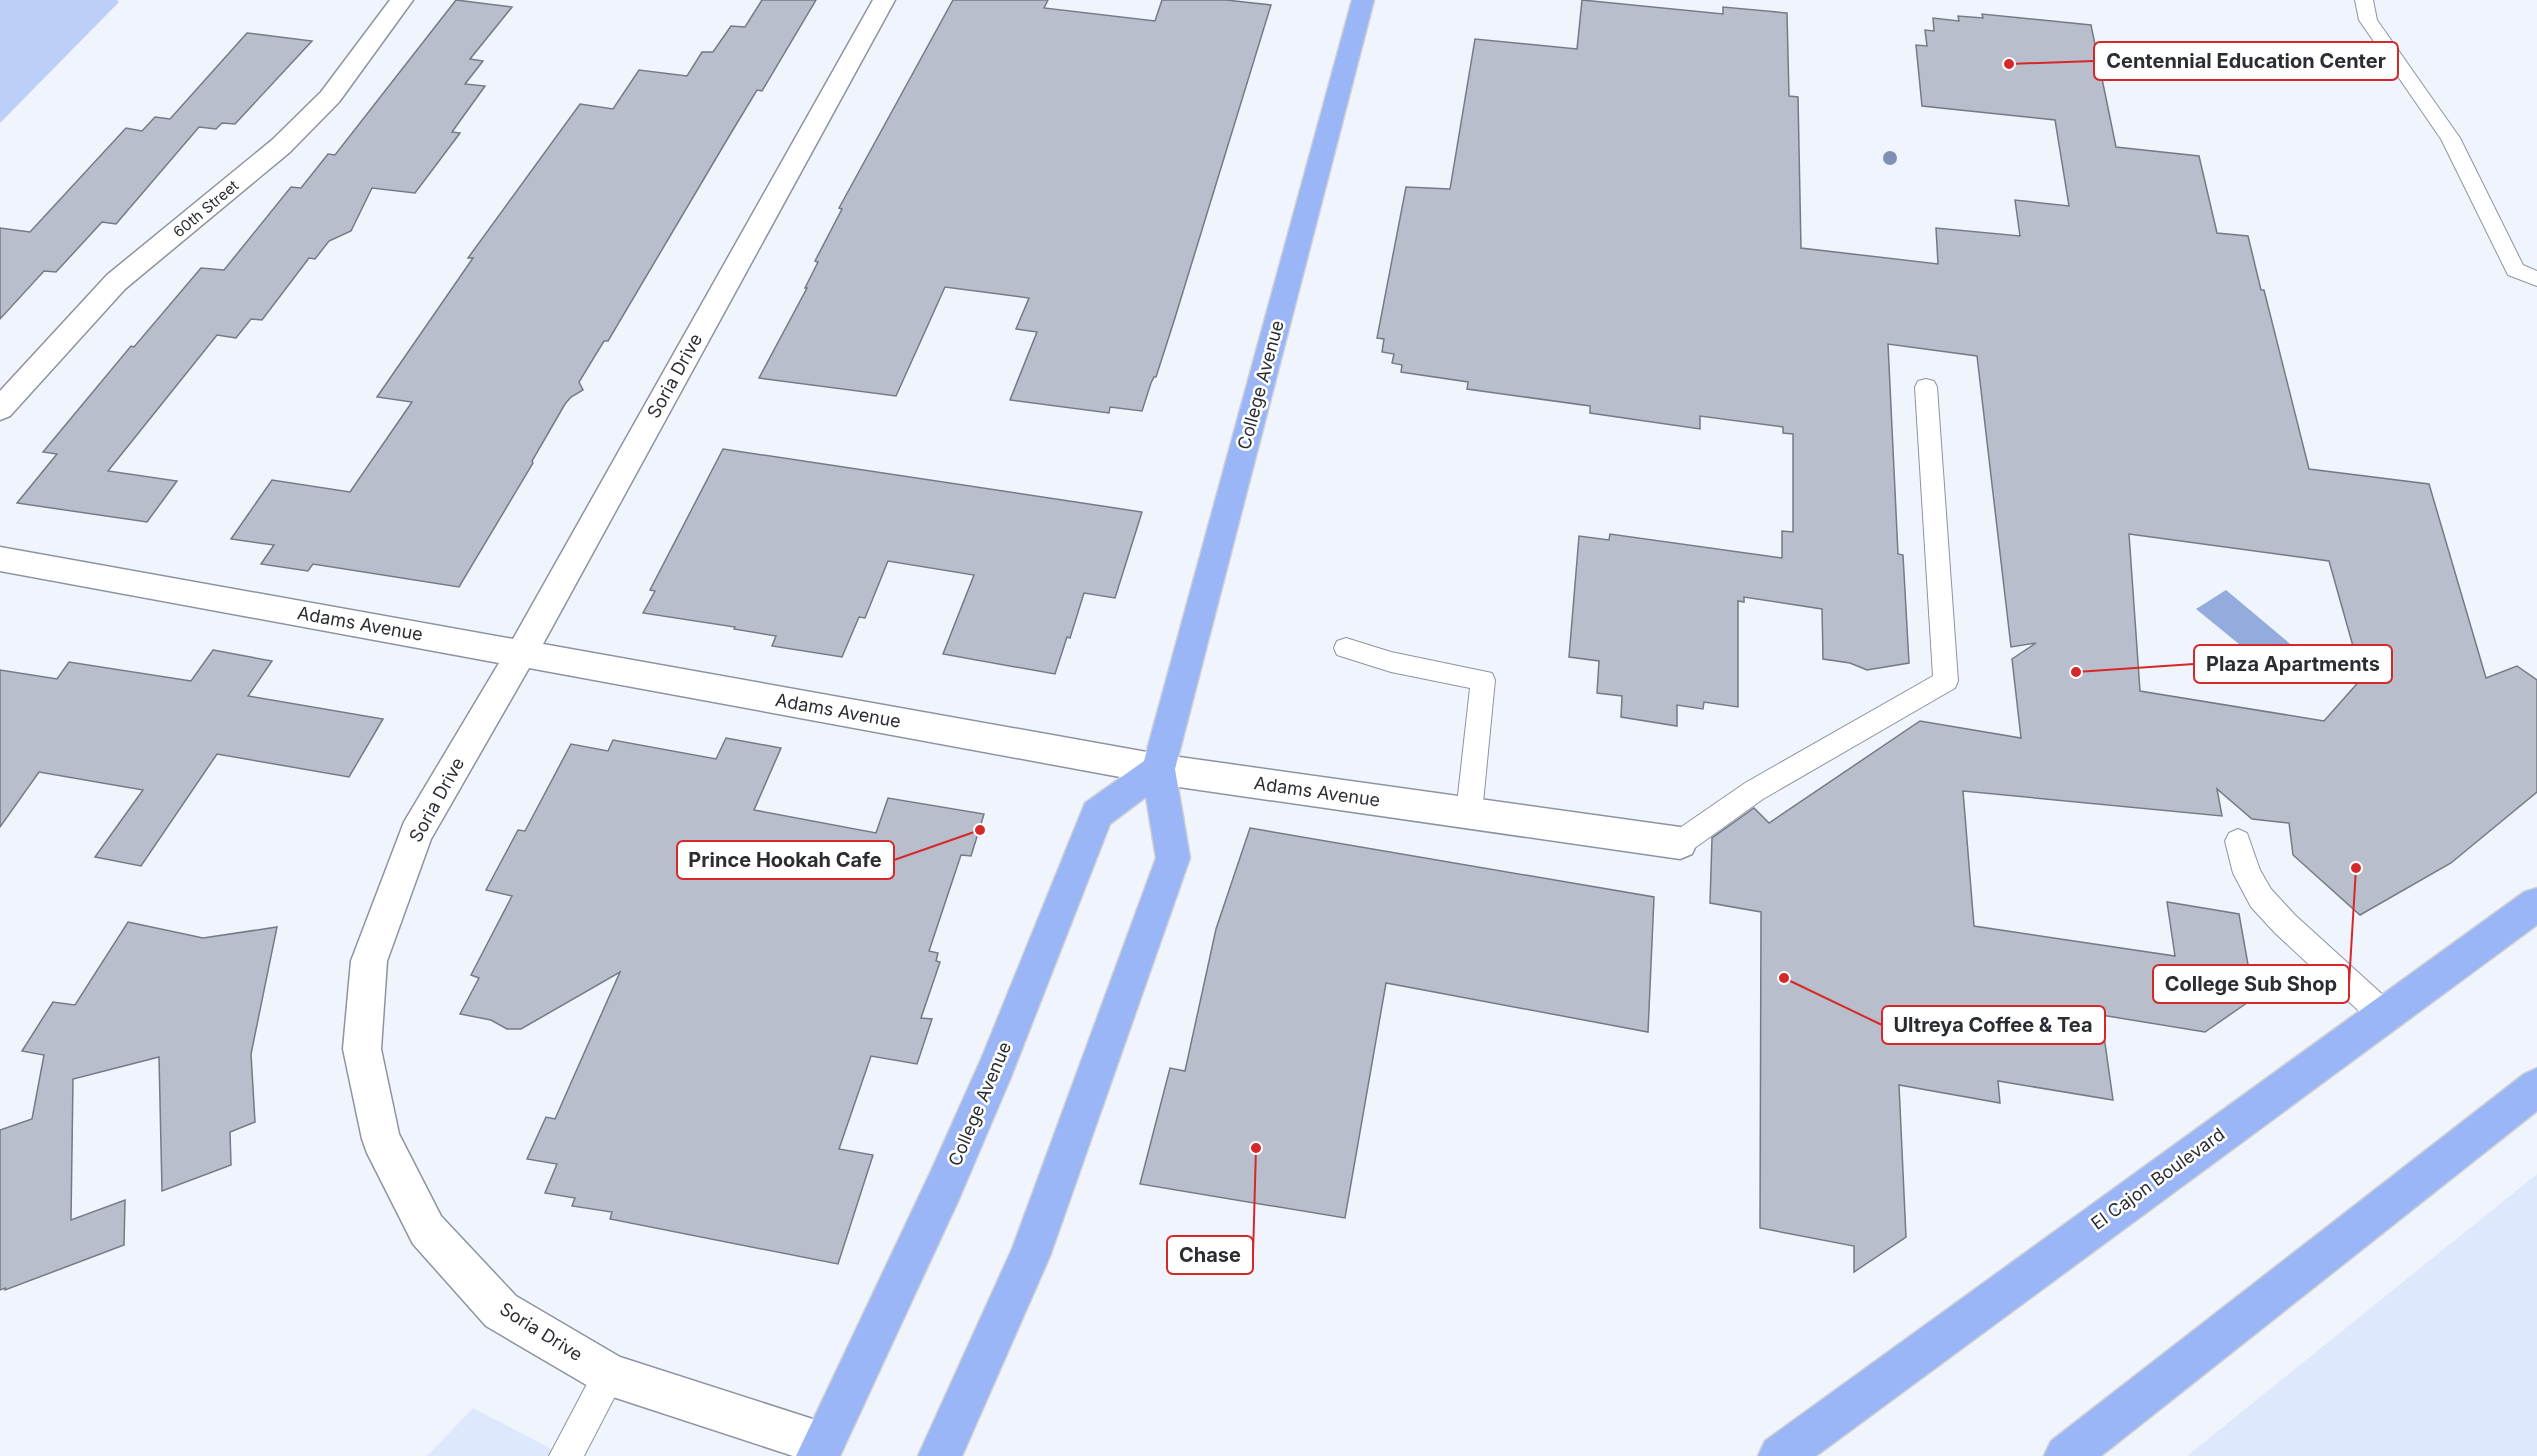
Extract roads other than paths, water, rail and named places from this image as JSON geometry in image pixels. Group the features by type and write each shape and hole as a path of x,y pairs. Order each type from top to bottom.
{"main road":[{"name":"College Avenue","path":"940,1456 1030,1256 1173,858 1158,769 1363,0"},
{"name":"College Avenue","path":"820,1450 954,1165 1006,1043 1097,814 1158,769"},
{"name":"El Cajon Boulevard","path":"1780,1456 2537,904"},
{"path":"2066,1456 2537,1087"}],"street":[{"name":"60th Street","path":"0,409 116,282 281,146 330,97 402,0"},
{"name":"Soria Drive","path":"820,1450 610,1375 501,1311 427,1230 381,1139 362,1049 369,961 416,833 521,654 884,0"},
{"name":"Adams Avenue","path":"0,559 1158,769 1680,843"}],"lane":[{"path":"2364,0 2367,20 2450,138 2515,270 2537,279"},
{"path":"1680,843 1754,791 1946,681 1926,387"},
{"path":"1346,648 1391,662 1483,680 1469,813"},
{"path":"2238,842 2247,873 2261,898 2285,924 2384,1015"},
{"path":"566,1456 610,1375"}],"place":[{"name":"Centennial Education Center","path":"2009,64"},
{"name":"Plaza Apartments","path":"2076,672"},
{"name":"Prince Hookah Cafe","path":"980,830"},
{"name":"College Sub Shop","path":"2356,868"},
{"name":"Ultreya Coffee & Tea","path":"1784,978"},
{"name":"Chase","path":"1256,1148"}]}
